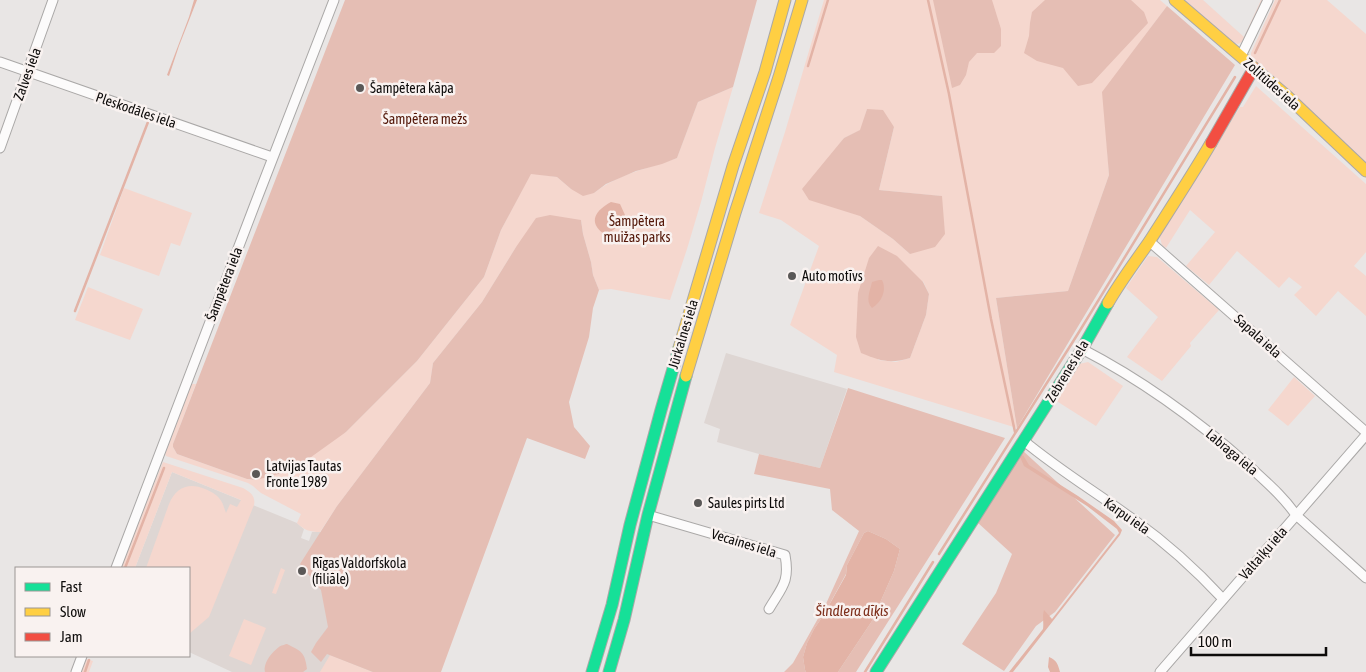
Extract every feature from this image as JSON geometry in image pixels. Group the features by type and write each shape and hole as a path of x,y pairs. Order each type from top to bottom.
{"street":[{"name":"Zalves iela","path":"0,148 53,0"},
{"name":"Šampētera iela","path":"116,567 272,157 334,0"},
{"name":"Jūrkalnes iela","path":"592,672 612,605 630,525 660,410 733,166 765,72 786,0"},
{"name":"Jūrkalnes iela","path":"609,672 624,620 648,515 677,407 735,213 802,0"},
{"name":"Zolitūdes iela","path":"1175,0 1288,97 1366,171"},
{"path":"1241,56 1268,0"},
{"name":"Pleskodāles iela","path":"0,62 272,157"},
{"name":"Zebrenes iela","path":"876,672 1024,441 1116,289 1149,241 1227,116 1254,68"},
{"name":"Sapala iela","path":"1149,241 1366,434"},
{"name":"Labraga iela","path":"1082,348 1131,377 1198,423 1259,475 1288,502 1296,514 1366,578"},
{"name":"Valtaiķu iela","path":"1160,672 1366,434"},
{"name":"Karpu iela","path":"1024,441 1154,536 1223,599"},
{"name":"Vecaines iela","path":"648,515 785,555 786,579 769,609"},
{"path":"76,672 82,657"}],"shaded area":[{"path":"726,353 847,389 820,468 717,442 720,429 704,423"},
{"name":"Rīgas Valdorfskola (filiāle)","path":"172,472 297,523 304,529 301,538 309,541 312,532 320,532 390,672 232,672 190,652 190,567 135,567"}],"green space":[{"name":"Šampētera mežs","path":"345,0 757,0 733,87 698,102 677,158 636,171 606,184 594,193 583,196 557,177 531,174 501,230 484,277 417,361 346,432 293,470 256,480 247,479 177,454 173,444"},
{"path":"824,0 1160,0 1167,6 1103,92 1109,175 1068,291 996,298 1017,428 834,372 837,355 790,325 819,246 781,220 759,213","holes":["867,109 894,127 879,190 941,196 910,254 893,239 860,216 832,154 844,138 861,130","923,281 929,294 926,315 910,358 896,362 878,360"]},
{"path":"933,0 992,0 1001,29 1001,46 994,53 977,53 969,62 966,75 960,85 952,88"},
{"path":"1045,0 1131,0 1144,12 1148,23 1092,83 1078,86 1063,68 1037,61 1024,53 1029,36 1032,12"},
{"path":"1185,0 1203,0 1244,37 1261,0 1264,0 1244,41 1238,44 1232,42"},
{"path":"1275,0 1327,0 1366,34 1366,166 1251,58 1251,53"},
{"path":"1167,6 1235,65 1017,428 996,298 1068,291 1109,175 1102,92"},
{"path":"1256,86 1366,184 1366,252 1354,266 1366,276 1366,316 1338,291 1316,316 1294,295 1302,287 1289,277 1279,288 1237,251 1209,285 1186,266 1215,232 1190,210 1166,248 1162,245 1159,234 1240,107 1243,107"},
{"name":"Šampētera muižas parks","path":"733,87 701,202 670,300 611,289 599,290 593,275 581,220 516,247 482,302 433,363 430,383 337,506 320,532 310,531 302,527 297,523 301,514 261,493 248,483 166,456 165,454 191,384 196,384 173,444 177,454 247,479 251,480 346,432 417,361 484,277 501,230 531,173 557,177 571,189 594,193 624,176 677,158 698,102"},
{"path":"867,109 883,110 894,127 879,190 942,196 945,234 935,247 910,254 893,239 860,216 809,200 802,189 844,138 860,130"},
{"path":"124,188 192,213 180,246 171,243 159,276 100,255"},
{"path":"550,215 581,220 593,275 599,290 593,308 589,337 569,402 574,427 590,446 585,459 527,438 441,672 373,672 327,654 321,662 311,652 328,627 321,590 300,564 337,506 430,383 433,363 482,302 536,218"},
{"path":"878,246 897,256 923,282 929,294 926,315 910,358 891,361 868,356 861,353 856,337 858,293 869,258"},
{"path":"1148,256 1157,257 1219,310 1190,343 1191,346 1162,381 1127,357 1158,317 1126,288"},
{"path":"88,287 143,309 130,340 75,320"},
{"path":"1088,362 1123,386 1096,426 1055,400 1079,364"},
{"path":"1294,377 1315,396 1288,426 1268,410"},
{"path":"848,388 1005,438 856,672 838,672 872,621 894,571 900,549 886,539 868,531 864,533 847,565 846,574 807,643 803,657 806,672 784,672 793,663 825,606 859,531 832,510 830,489 754,474 759,454 820,468"},
{"path":"1022,450 1115,535 1055,612 1036,626 1004,671 962,644 996,593 1012,554 977,522"},
{"path":"163,462 243,488 253,497 254,505 209,617 190,633 190,567 146,567 169,504 179,490 188,486 199,487 215,494 222,501 226,513 230,504 237,507 241,500 172,472 135,567 120,567"},
{"path":"281,568 285,570 276,594 272,593"},
{"path":"244,619 266,628 251,665 229,656"},
{"path":"287,644 302,653 307,669 303,672 265,672 265,665 271,655 276,649"},
{"path":"330,655 373,672 320,672"},
{"path":"86,659 93,661 89,672 81,672"}],"water":[{"path":"194,0 197,0 169,76 167,75"},
{"path":"611,202 620,204 625,215 617,227 604,234 596,225 596,216 601,209"},
{"path":"882,280 884,288 883,296 872,308 868,299 869,292 872,282"},
{"path":"1023,455 1029,465 1114,521 1122,530 1013,672 1009,672 1043,629 1044,610 1052,619 1119,533 1117,529 1087,506 1024,466 1020,457"},
{"name":"Šindlera dīķis","path":"868,531 886,539 900,549 894,571 872,621 838,672 806,672 803,657 807,643 846,575 847,565 864,533"},
{"path":"1049,657 1058,665 1060,672 1050,672 1048,667"}],"waterway":[{"path":"808,66 828,0"},
{"path":"928,0 949,94 991,319 1015,432"},
{"path":"1255,53 1280,0"},
{"path":"939,554 1079,332 1235,77"},
{"path":"75,311 148,122"},
{"path":"125,567 164,468"},
{"path":"865,672 933,562"},
{"path":"85,672 89,660"}],"traffic: fast":[{"path":"876,672 1082,349 1108,303"},
{"path":"592,672 612,605 630,525 679,348"},
{"path":"609,672 624,620 648,515 686,376"}],"traffic: slow":[{"path":"679,348 733,166 765,72 785,0"},
{"path":"686,376 802,0"},
{"path":"1175,0 1288,97 1366,171"},
{"path":"1108,303 1211,143"}],"traffic: jam":[{"path":"1211,143 1254,68"}],"place":[{"name":"Šampētera kāpa","path":"360,88"},
{"name":"Auto motīvs","path":"792,276"},
{"name":"Latvijas Tautas Fronte 1989","path":"256,474"},
{"name":"Saules pirts Ltd","path":"698,503"},
{"name":"Rīgas Valdorfskola (filiāle)","path":"302,571"}]}
